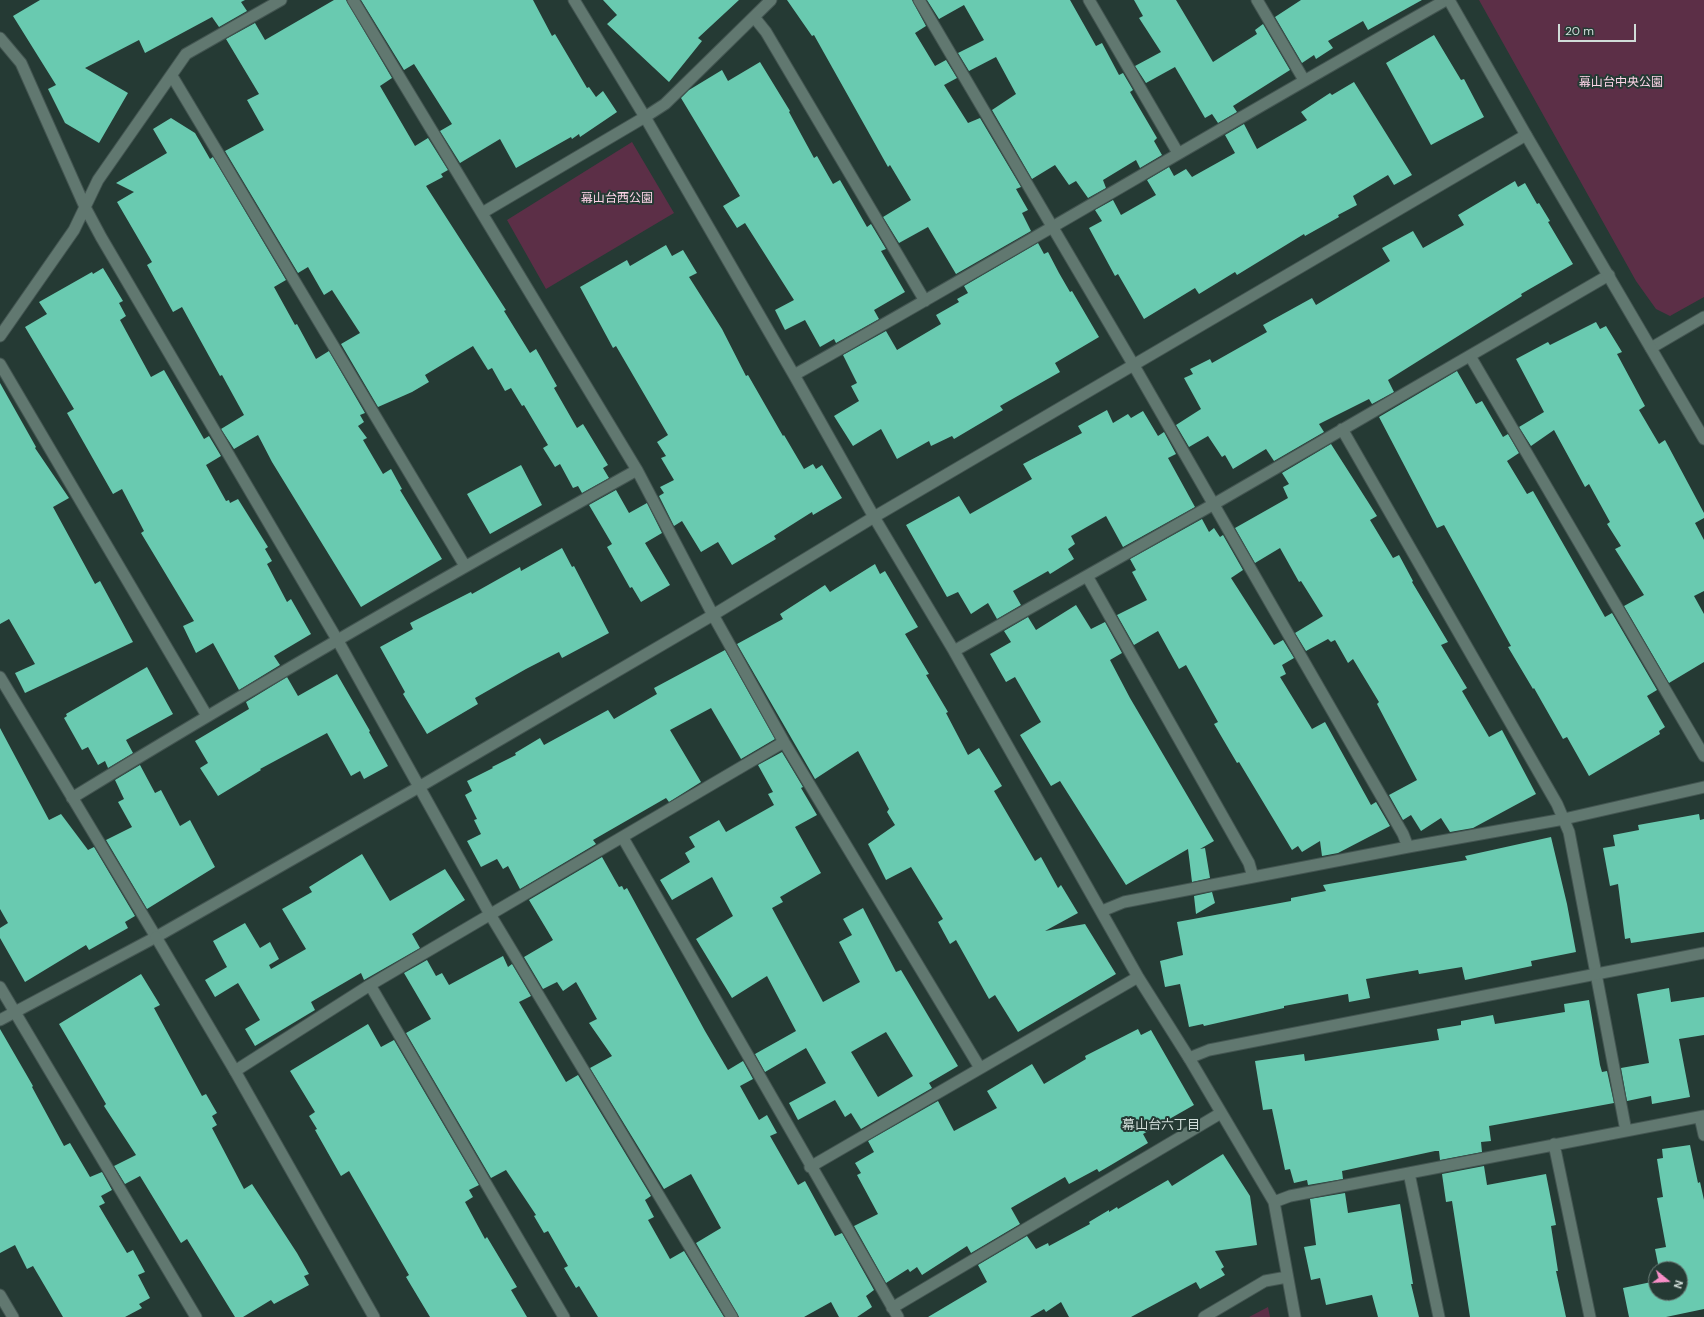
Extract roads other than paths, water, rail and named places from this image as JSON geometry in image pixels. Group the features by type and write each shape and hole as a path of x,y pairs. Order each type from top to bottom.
{"street":[{"path":"0,336 74,230 98,180 186,54 281,0"},
{"path":"353,0 637,470 713,615 784,742 980,1068"},
{"path":"574,0 645,117 874,517 954,651 1138,977 1189,1058 1274,1202 1286,1277 1295,1317"},
{"path":"482,213 665,104 772,0"},
{"path":"919,0 1053,226 1214,504 1399,827 1408,847"},
{"path":"1089,0 1178,153"},
{"path":"1257,0 1304,80"},
{"path":"794,375 925,301 1304,80 1446,0"},
{"path":"1449,0 1650,348 1704,438"},
{"path":"754,16 766,32 925,301"},
{"path":"0,38 22,63 85,207 338,641 491,916 732,1317"},
{"path":"172,76 465,566"},
{"path":"0,1020 156,937 419,787 713,615 874,517 1133,364 1526,135"},
{"path":"954,651 1214,504 1609,275"},
{"path":"1650,348 1704,317"},
{"path":"1470,356 1704,756"},
{"path":"0,364 207,716"},
{"path":"1342,429 1557,804 1564,819 1569,832 1626,1131"},
{"path":"72,798 207,716 465,566 637,470"},
{"path":"1087,576 1245,856 1253,877"},
{"path":"0,677 235,1071 374,1317"},
{"path":"235,1071 370,986 784,742"},
{"path":"1102,911 1124,902 1408,847 1564,819 1704,787"},
{"path":"623,838 810,1167 895,1312 1221,1113"},
{"path":"1189,1058 1209,1050 1704,953"},
{"path":"810,1167 1138,977"},
{"path":"370,986 564,1317"},
{"path":"0,987 196,1317"},
{"path":"1274,1202 1290,1196 1702,1116 1704,1135"},
{"path":"1554,1144 1590,1317"},
{"path":"1409,1173 1439,1317"},
{"path":"1204,1317 1266,1280 1286,1277"},
{"path":"0,1295 13,1317"}],"district":[{"name":"幕山台六丁目","path":"1161,1126"}],"park label":[{"name":"幕山台中央公園","path":"1621,83"},
{"name":"幕山台西公園","path":"617,199"}]}
